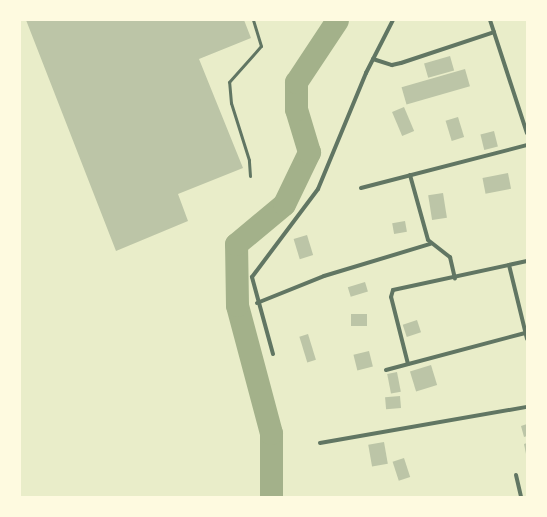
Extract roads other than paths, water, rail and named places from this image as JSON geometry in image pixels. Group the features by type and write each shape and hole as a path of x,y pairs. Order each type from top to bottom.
{"street":[{"path":"273,354 257,303 252,277 318,189 373,59 393,20"},
{"path":"490,20 527,133"},
{"path":"373,59 392,65 401,63 494,32"},
{"path":"361,188 527,145"},
{"path":"410,175 430,244 450,257 455,278"},
{"path":"257,303 324,276 430,244"},
{"path":"408,364 391,297 393,290 455,278 527,261"},
{"path":"509,265 527,339"},
{"path":"386,370 525,333"},
{"path":"320,443 527,406"},
{"path":"516,475 520,497"}],"lane":[{"path":"250,176 249,160 231,103 229,82 261,46 253,20"}],"waterway":[{"path":"271,497 271,433 237,305 236,244 284,204 309,152 296,109 296,82 337,20"}]}
